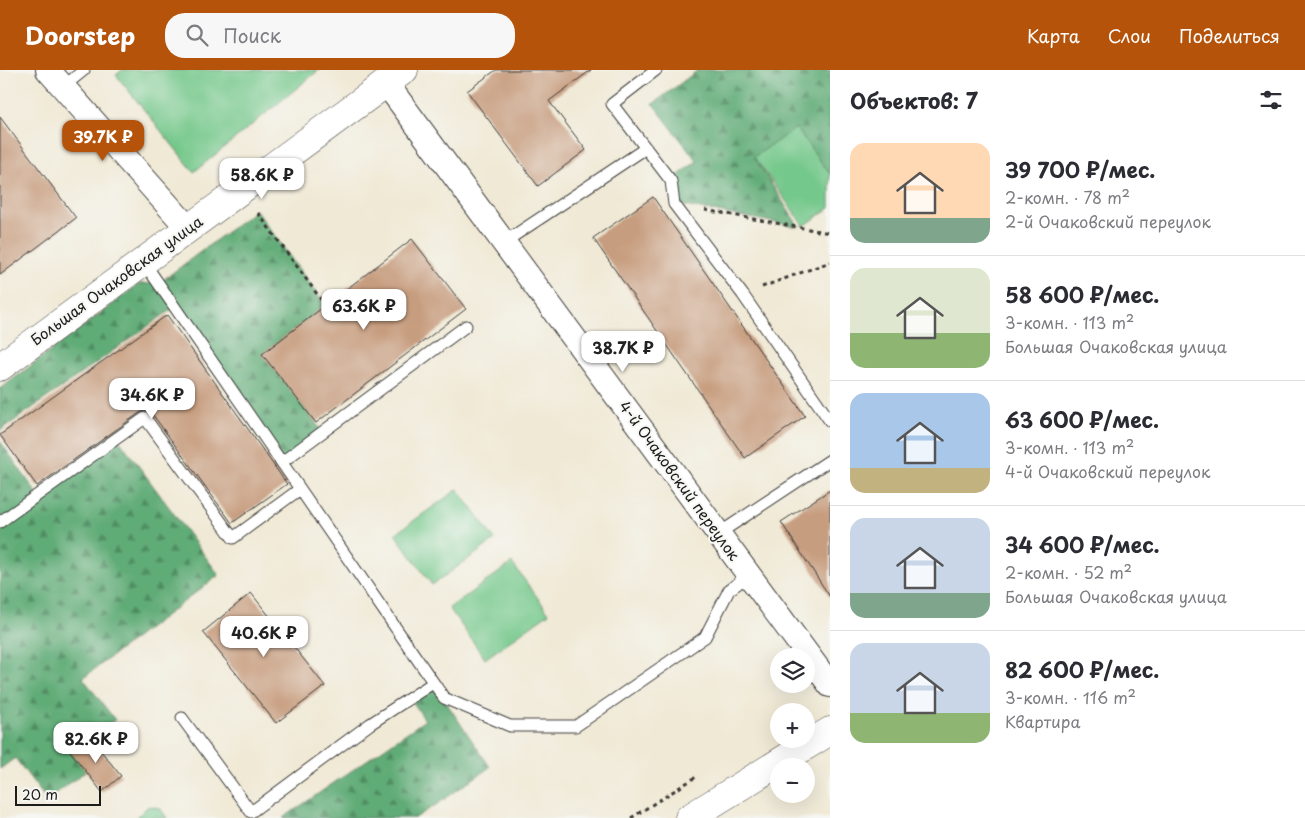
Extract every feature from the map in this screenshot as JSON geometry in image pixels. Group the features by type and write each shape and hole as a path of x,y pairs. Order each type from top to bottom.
{"street":[{"name":"Большая Очаковская улица","path":"0,367 394,77"},
{"name":"4-й Очаковский переулок","path":"394,77 503,243 830,685"},
{"path":"55,78 188,228"},
{"path":"689,818 830,731"}],"lane":[{"path":"55,78 84,70"},
{"path":"656,70 612,104 671,181 674,204 743,295 830,422"},
{"path":"503,243 646,148"},
{"path":"143,260 444,698 510,726 576,726 705,637 729,590 749,575"},
{"path":"282,462 466,326"},
{"path":"0,522 145,418 232,538 300,488"},
{"path":"718,534 830,460"},
{"path":"182,718 251,812 370,724 434,683"}],"path":[{"path":"241,189 325,305"},
{"path":"674,204 830,233"},
{"path":"743,295 830,262"}],"green space":[{"path":"122,70 319,70 194,172 116,75"},
{"path":"698,70 830,70 830,174 796,128 754,157 799,227 674,204 671,181 697,161 653,104"},
{"path":"796,127 830,174 830,208 804,226 754,157"},
{"path":"256,210 325,305 262,354 322,432 282,462 175,307 0,431 0,389 139,284 159,283"},
{"path":"118,438 219,575 83,678 115,720 89,736 70,751 86,771 47,800 15,758 0,769 0,441 38,495"},
{"path":"458,489 495,540 432,585 395,534"},
{"path":"512,563 549,613 485,659 449,608"},
{"path":"433,683 490,767 415,818 283,818 425,720 410,698"},
{"path":"148,806 160,808 167,818 136,818"}],"building":[{"path":"496,70 591,70 549,101 586,150 538,186 467,91"},
{"path":"0,117 76,218 0,275"},
{"path":"653,197 805,416 745,458 593,238"},
{"path":"412,239 466,309 316,423 262,354"},
{"path":"167,315 287,484 232,523 150,411 141,412 37,486 0,435"},
{"path":"830,490 830,597 781,522"},
{"path":"251,593 325,686 276,723 203,632"},
{"path":"89,736 121,776 102,792 70,751"}]}
